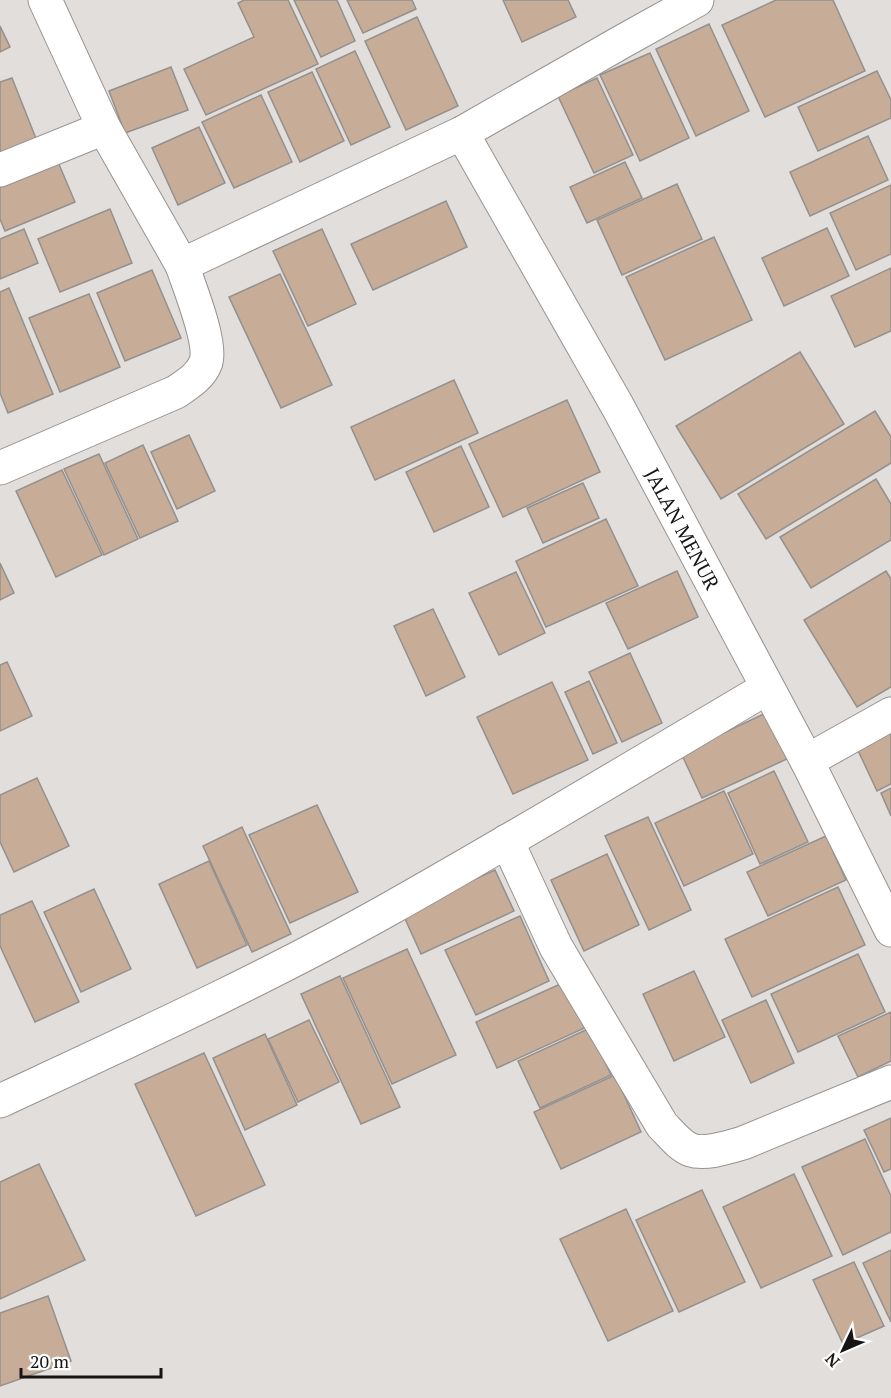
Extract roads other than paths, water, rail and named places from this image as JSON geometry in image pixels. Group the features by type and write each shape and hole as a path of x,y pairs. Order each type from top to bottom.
{"street":[{"path":"0,468 176,392 196,378 206,361 205,334 182,265 104,128 45,0"},
{"path":"182,265 462,133 697,0"},
{"path":"0,170 104,128"},
{"name":"JALAN MENUR","path":"462,133 618,407 807,761 891,930"},
{"path":"0,1101 301,956 390,909 767,688"},
{"path":"807,761 891,714"},
{"path":"507,841 556,947 662,1125 682,1144 692,1150 718,1150 743,1143 891,1082"}]}
